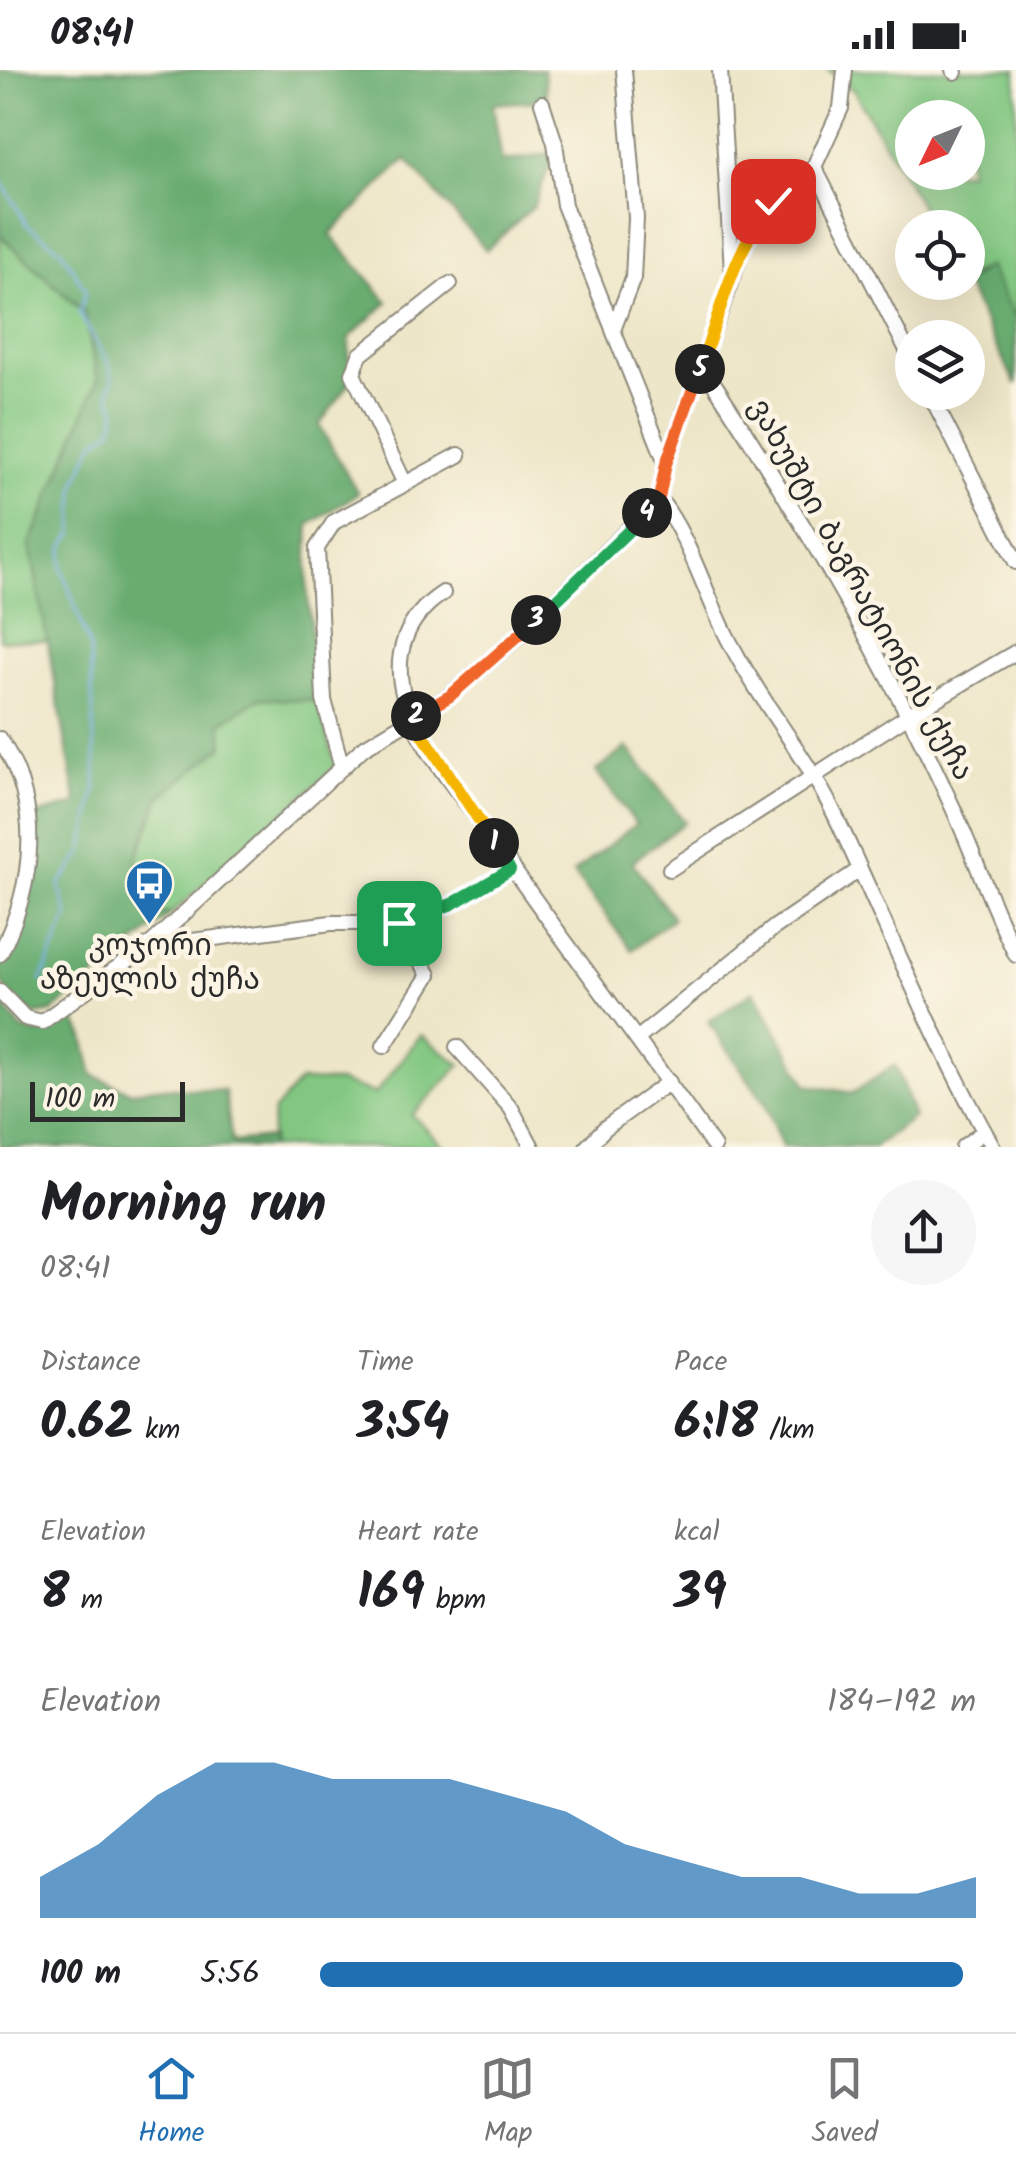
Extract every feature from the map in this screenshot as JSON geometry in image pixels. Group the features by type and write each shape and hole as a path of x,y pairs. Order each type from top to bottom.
{"street":[{"path":"613,330 633,278 636,218 624,70"},
{"path":"720,70 732,276"},
{"path":"0,992 25,1018 42,1022 153,942 384,732 450,696 526,630 659,498 666,464 732,276 755,223 814,167 840,108 845,70"},
{"path":"542,103 555,143 564,205 666,464"},
{"path":"814,167 895,327"},
{"path":"405,484 353,374 360,355 450,284"},
{"name":"ვახუშტი ბაგრატიონის ქუჩა","path":"701,364 772,470 907,716 953,808 1016,955"},
{"path":"938,410 1016,562"},
{"path":"342,768 324,700 317,548 334,522 458,455"},
{"path":"659,498 680,528 706,600 736,656 815,776 994,1147"},
{"path":"442,592 415,617 400,658 400,678 412,718 510,870 714,1147"},
{"path":"670,869 907,716 1016,652"},
{"path":"0,739 22,774 30,806 29,850 0,954"},
{"path":"153,942 169,944 331,923 399,923 452,904 510,870"},
{"path":"637,1039 776,927 859,870"},
{"path":"384,1046 429,975 399,923"},
{"path":"457,1047 511,1108 532,1147"},
{"path":"587,1147 605,1128 669,1082"},
{"path":"963,1147 984,1130"}],"green space":[{"path":"0,70 544,70 547,100 493,104 502,162 555,153 533,207 486,250 406,159 330,234 388,302 349,338 349,384 319,425 358,493 309,525 307,588 318,701 259,698 221,723 223,746 160,797 136,860 158,913 171,914 52,1012 36,1015 11,996 0,969 32,865 36,815 77,804 30,545 98,380 84,312 0,235"},
{"path":"828,70 1016,70 1016,320 988,267 985,268 985,210 923,210 912,190 985,190 985,100 895,100 895,162 854,91"},
{"path":"0,235 84,313 98,380 30,545 49,641 0,640"},
{"path":"988,266 1016,320 1016,385 973,300 985,300"},
{"path":"259,698 318,701 336,767 171,914 158,914 136,861 160,797 222,746 221,723"},
{"path":"627,747 685,822 632,862 673,918 632,950 573,873 636,824 596,771"},
{"path":"754,991 807,1085 853,1093 895,1065 914,1117 874,1147 782,1147 764,1102 708,1022"},
{"path":"0,1000 21,1029 38,1034 71,1011 84,1037 93,1075 131,1092 154,1087 225,1091 232,1142 272,1138 270,1147 0,1147"},
{"path":"421,1035 461,1065 412,1115 444,1147 270,1147 273,1112 300,1081 340,1082 375,1094"}],"waterway":[{"path":"0,179 27,225 61,250 86,291 79,313 109,364 113,379 109,391 116,413 112,429 93,444 75,486 74,532 63,548 62,569 90,648 96,785 83,853 59,885 68,916 41,981"}],"place":[{"name":"კოჯორი აზეულის ქუჩა","path":"150,926"}],"route":[{"path":"399,923 452,904 510,870 421,738 412,718 450,696 526,630 659,498 666,464 738,258 755,223 773,201"}]}
